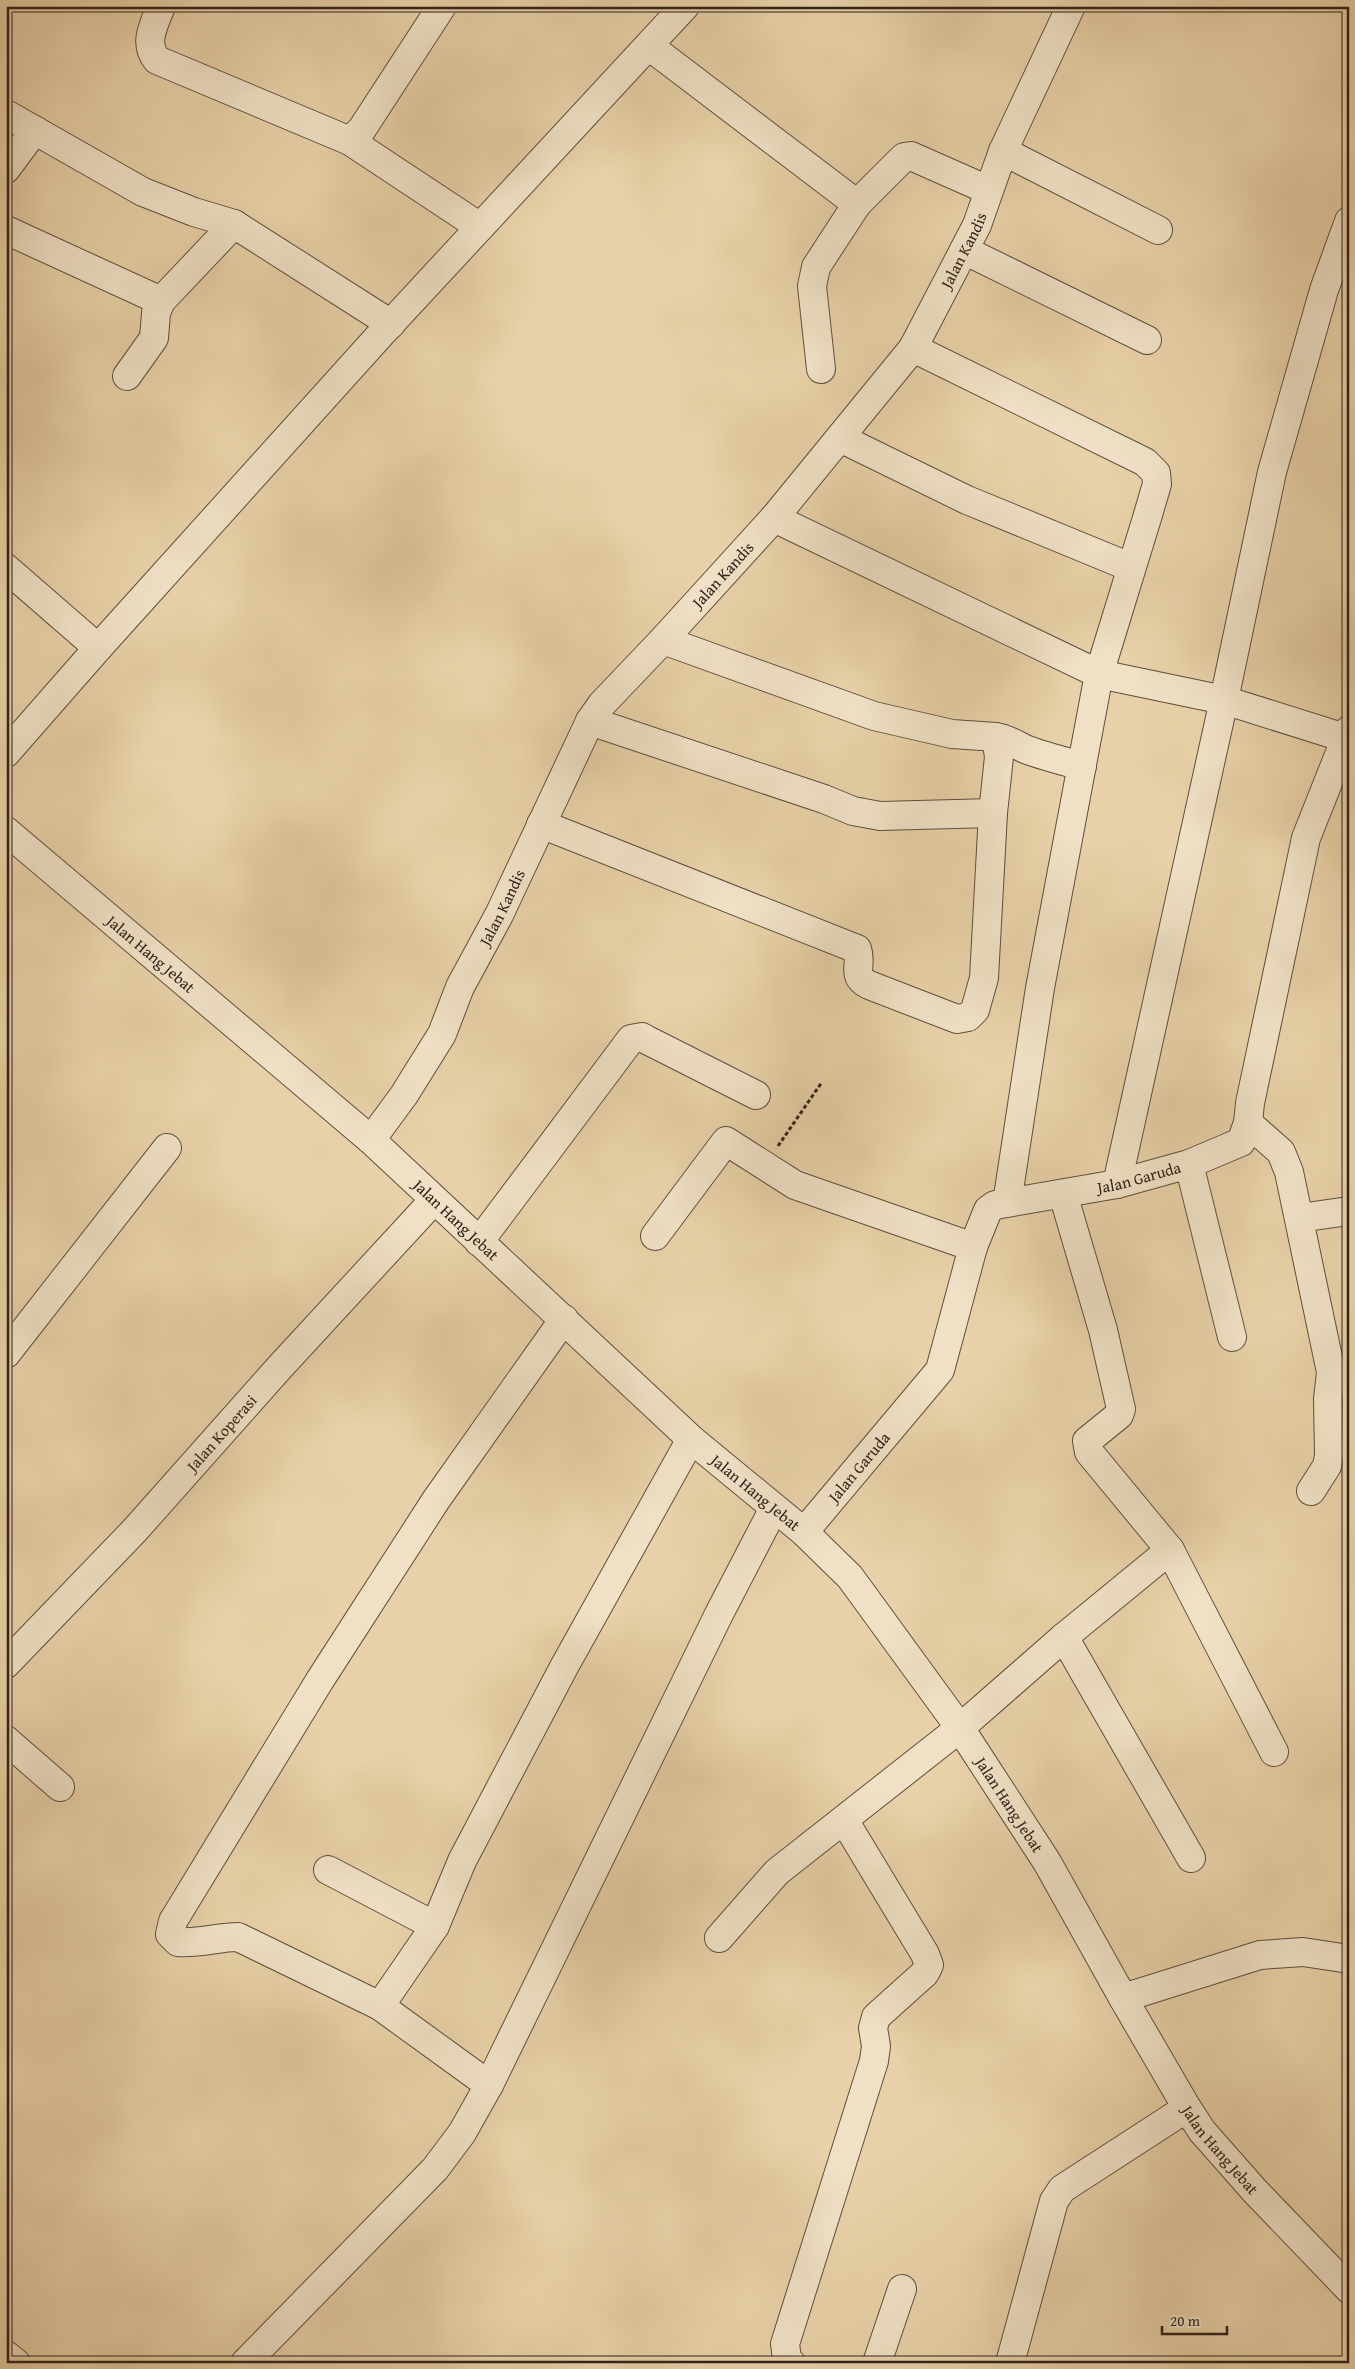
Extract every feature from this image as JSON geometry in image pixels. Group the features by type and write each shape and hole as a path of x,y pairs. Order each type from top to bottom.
{"street":[{"path":"161,6 149,40 150,52 157,60 350,141 480,228"},
{"path":"350,141 362,129 442,6"},
{"path":"6,753 98,648 391,324 685,6"},
{"name":"Jalan Kandis","path":"371,1140 404,1095 442,1034 460,988 499,915 590,721 602,704 774,518 913,348 977,225 1002,151 1066,8"},
{"path":"649,46 858,204"},
{"path":"6,114 143,192 194,212 234,224 391,324"},
{"path":"6,169 35,130"},
{"path":"1002,151 1158,230"},
{"path":"821,369 812,286 816,266 858,204 904,157 910,156 988,190"},
{"path":"1117,1184 1224,700 1272,472 1324,290 1349,222"},
{"path":"127,376 154,338 156,314 161,301 234,224"},
{"path":"6,230 161,301"},
{"path":"964,250 1147,340"},
{"path":"913,348 1145,462 1156,473 1157,484 1130,567 1099,674 1040,988 1006,1203"},
{"path":"840,438 985,508 1130,567"},
{"path":"774,518 1099,674 1224,700 1347,734"},
{"path":"6,568 98,648"},
{"path":"663,640 874,716 952,734 1006,738 1024,748 1050,758 1082,766"},
{"path":"590,721 824,799 853,811 880,816 993,813"},
{"name":"Jalan Garuda","path":"804,1532 940,1370 973,1247 988,1210 995,1205 1117,1184 1190,1164 1241,1142 1248,1123 1250,1103 1306,838 1347,734"},
{"path":"541,824 857,950 859,954 859,977 862,982 958,1019 968,1017 976,1010 984,978 993,813 999,757 996,737"},
{"name":"Jalan Hang Jebat","path":"6,831 371,1140 691,1440 804,1532 850,1577 960,1728 1047,1862 1123,1998 1202,2131 1254,2190 1349,2289"},
{"path":"479,1242 631,1039 642,1037 756,1095"},
{"path":"1248,1123 1281,1152 1289,1172 1331,1372 1328,1399 1329,1455 1327,1466 1312,1491"},
{"path":"655,1236 726,1140 795,1185 973,1247"},
{"path":"6,1354 168,1148"},
{"path":"1190,1164 1232,1337"},
{"path":"1063,1194 1103,1330 1121,1409 1119,1415 1087,1441 1089,1452 1170,1550 1274,1752"},
{"name":"Jalan Koperasi","path":"6,1664 135,1530 279,1368 434,1200"},
{"path":"1299,1218 1349,1211"},
{"path":"489,2085 380,2006 238,1937 220,1937 191,1944 178,1942 170,1934 173,1921 320,1680 431,1508 564,1319"},
{"path":"380,2006 435,1926 467,1852 564,1668 691,1440"},
{"path":"245,2363 435,2169 462,2133 489,2085 719,1614 774,1508"},
{"path":"719,1938 777,1872 960,1728 1064,1637 1170,1550"},
{"path":"1064,1637 1191,1858"},
{"path":"6,1740 60,1787"},
{"path":"791,2363 787,2359 785,2344 874,2062 876,2046 873,2028 876,2017 925,1973 929,1965 925,1954 844,1820"},
{"path":"328,1870 435,1926"},
{"path":"1123,1998 1260,1955 1303,1952 1349,1959"},
{"path":"1010,2363 1054,2201 1062,2189 1187,2108"},
{"path":"877,2363 902,2289"},
{"path":"6,2354 16,2363"}],"path":[{"path":"764,1165 822,1082"}]}
